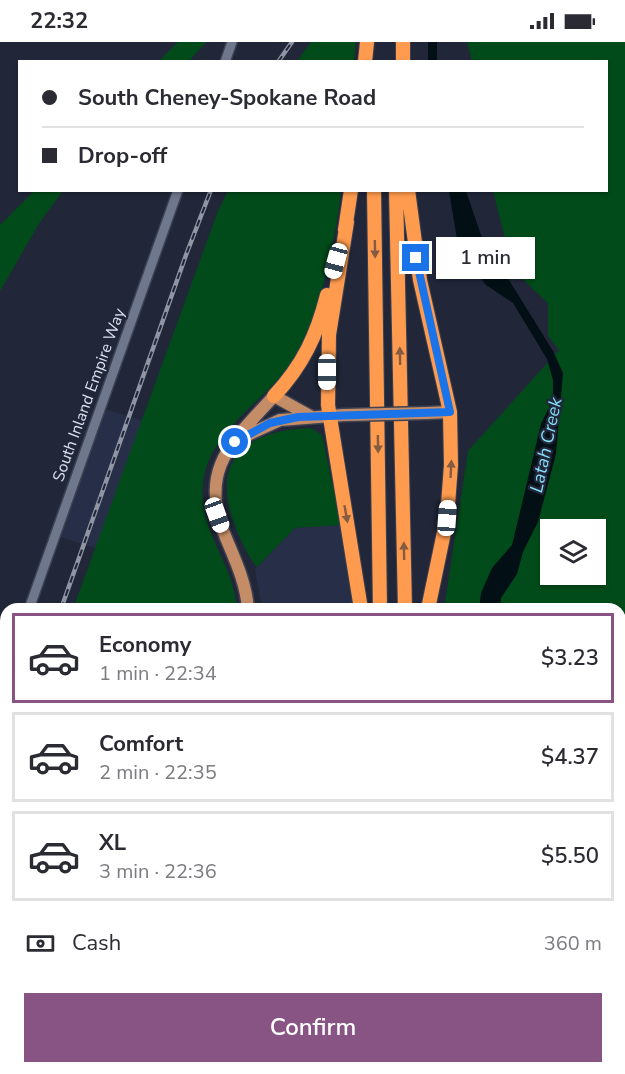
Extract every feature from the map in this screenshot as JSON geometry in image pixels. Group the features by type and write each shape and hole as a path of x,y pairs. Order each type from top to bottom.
{"highway":[{"path":"365,60 367,42"},
{"path":"373,42 373,60"},
{"path":"396,42 396,60"},
{"path":"403,42 403,60"},
{"path":"351,192 329,336 328,415 360,603"},
{"path":"374,192 380,603"},
{"path":"396,192 405,603"},
{"path":"408,192 420,280 450,412 451,465 447,518 429,603"},
{"path":"274,396 299,366 312,345 346,222"}],"main road":[{"path":"247,603 245,586 217,515 214,497 220,466 235,442 274,396 290,407 310,416"},
{"path":"235,442 270,423 310,416 450,412"}],"street":[{"path":"226,60 232,42"},
{"name":"South Inland Empire Way","path":"31,603 177,192"}],"shaded area":[{"path":"102,408 146,422 104,551 61,537"},
{"path":"341,525 352,582 353,603 261,603 255,569 295,528"}],"green space":[{"path":"178,42 206,42 190,60 160,60"},
{"path":"311,42 356,42 354,60 298,60"},
{"path":"467,42 625,42 625,603 445,603 468,451 559,350 548,336 548,303 513,270 493,192 608,192 608,60 472,60"},
{"path":"33,192 62,192 40,222 0,291 0,225"},
{"path":"228,192 341,192 325,279 311,324 302,344 293,361 281,376 227,432 207,464 203,483 205,516 230,577 236,603 75,603 218,211"},
{"path":"311,428 322,435 341,525 295,528 257,567 239,536 228,503 227,483 231,466 239,453 252,442 288,430"}],"water":[{"path":"428,42 437,42 437,60 428,60"},
{"name":"Latah Creek","path":"449,192 466,192 481,235 553,351 563,373 556,454 538,522 523,552 517,574 501,598 501,603 480,603 481,593 492,568 512,545 541,424 553,399 553,380 547,359 513,303 486,285 459,251"}],"railway":[{"path":"279,60 292,42"},
{"path":"63,603 210,192"}],"route":[{"path":"235,442 270,423 298,417 450,412 416,258"}]}
